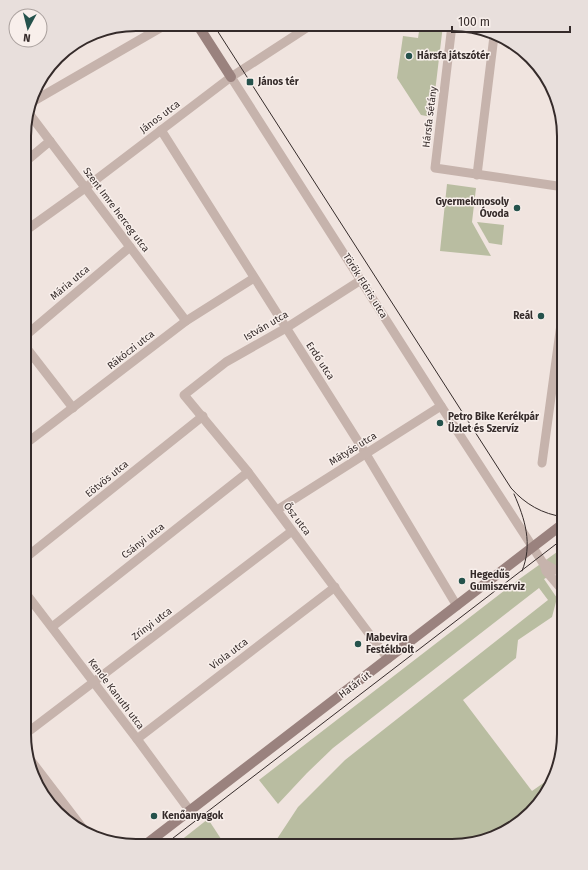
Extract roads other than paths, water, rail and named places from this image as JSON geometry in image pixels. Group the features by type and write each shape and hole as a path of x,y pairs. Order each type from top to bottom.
{"main road":[{"name":"Török Flóris utca","path":"201,31 231,77"},
{"name":"Határ út","path":"153,839 557,528"}],"street":[{"path":"38,98 155,31"},
{"name":"János utca","path":"31,227 85,188 231,77 300,31"},
{"name":"Hársfa sétány","path":"451,31 435,168 557,186"},
{"path":"477,175 494,40"},
{"name":"Török Flóris utca","path":"231,77 441,406 533,546 546,571 557,584"},
{"name":"Szent Imre herceg utca","path":"33,118 186,321"},
{"name":"Erdő utca","path":"161,130 366,454 457,606"},
{"path":"31,157 50,141"},
{"name":"Mária utca","path":"31,331 130,247"},
{"name":"Rákóczi utca","path":"31,440 186,321 254,278"},
{"name":"István utca","path":"184,395 226,362 286,328 361,280"},
{"path":"542,463 557,353"},
{"path":"31,354 73,408"},
{"name":"Ősz utca","path":"184,395 248,472 388,659"},
{"name":"Mátyás utca","path":"277,510 441,406"},
{"name":"Eötvös utca","path":"31,553 203,416"},
{"name":"Csányi utca","path":"52,627 248,472"},
{"name":"Zrínyi utca","path":"31,730 292,531"},
{"path":"543,563 557,570"},
{"name":"Viola utca","path":"137,739 335,587"},
{"name":"Kende Kanuth utca","path":"31,600 190,811"},
{"path":"38,769 76,820"}],"tram line":[{"path":"217,31 511,488 522,499 534,507 557,516"},
{"path":"514,494 524,522 527,541 527,551 522,571"},
{"path":"172,839 557,543"}],"place":[{"name":"Hársfa játszótér","path":"409,56"},
{"name":"János tér","path":"250,82"},
{"name":"Gyermekmosoly Óvoda","path":"517,208"},
{"name":"Reál","path":"541,316"},
{"name":"Petro Bike Kerékpár Üzlet és Szervíz","path":"440,423"},
{"name":"Hegedűs Gumiszerviz","path":"462,581"},
{"name":"Mabevira Festékbolt","path":"358,644"},
{"name":"Kenőanyagok","path":"154,816"}]}
